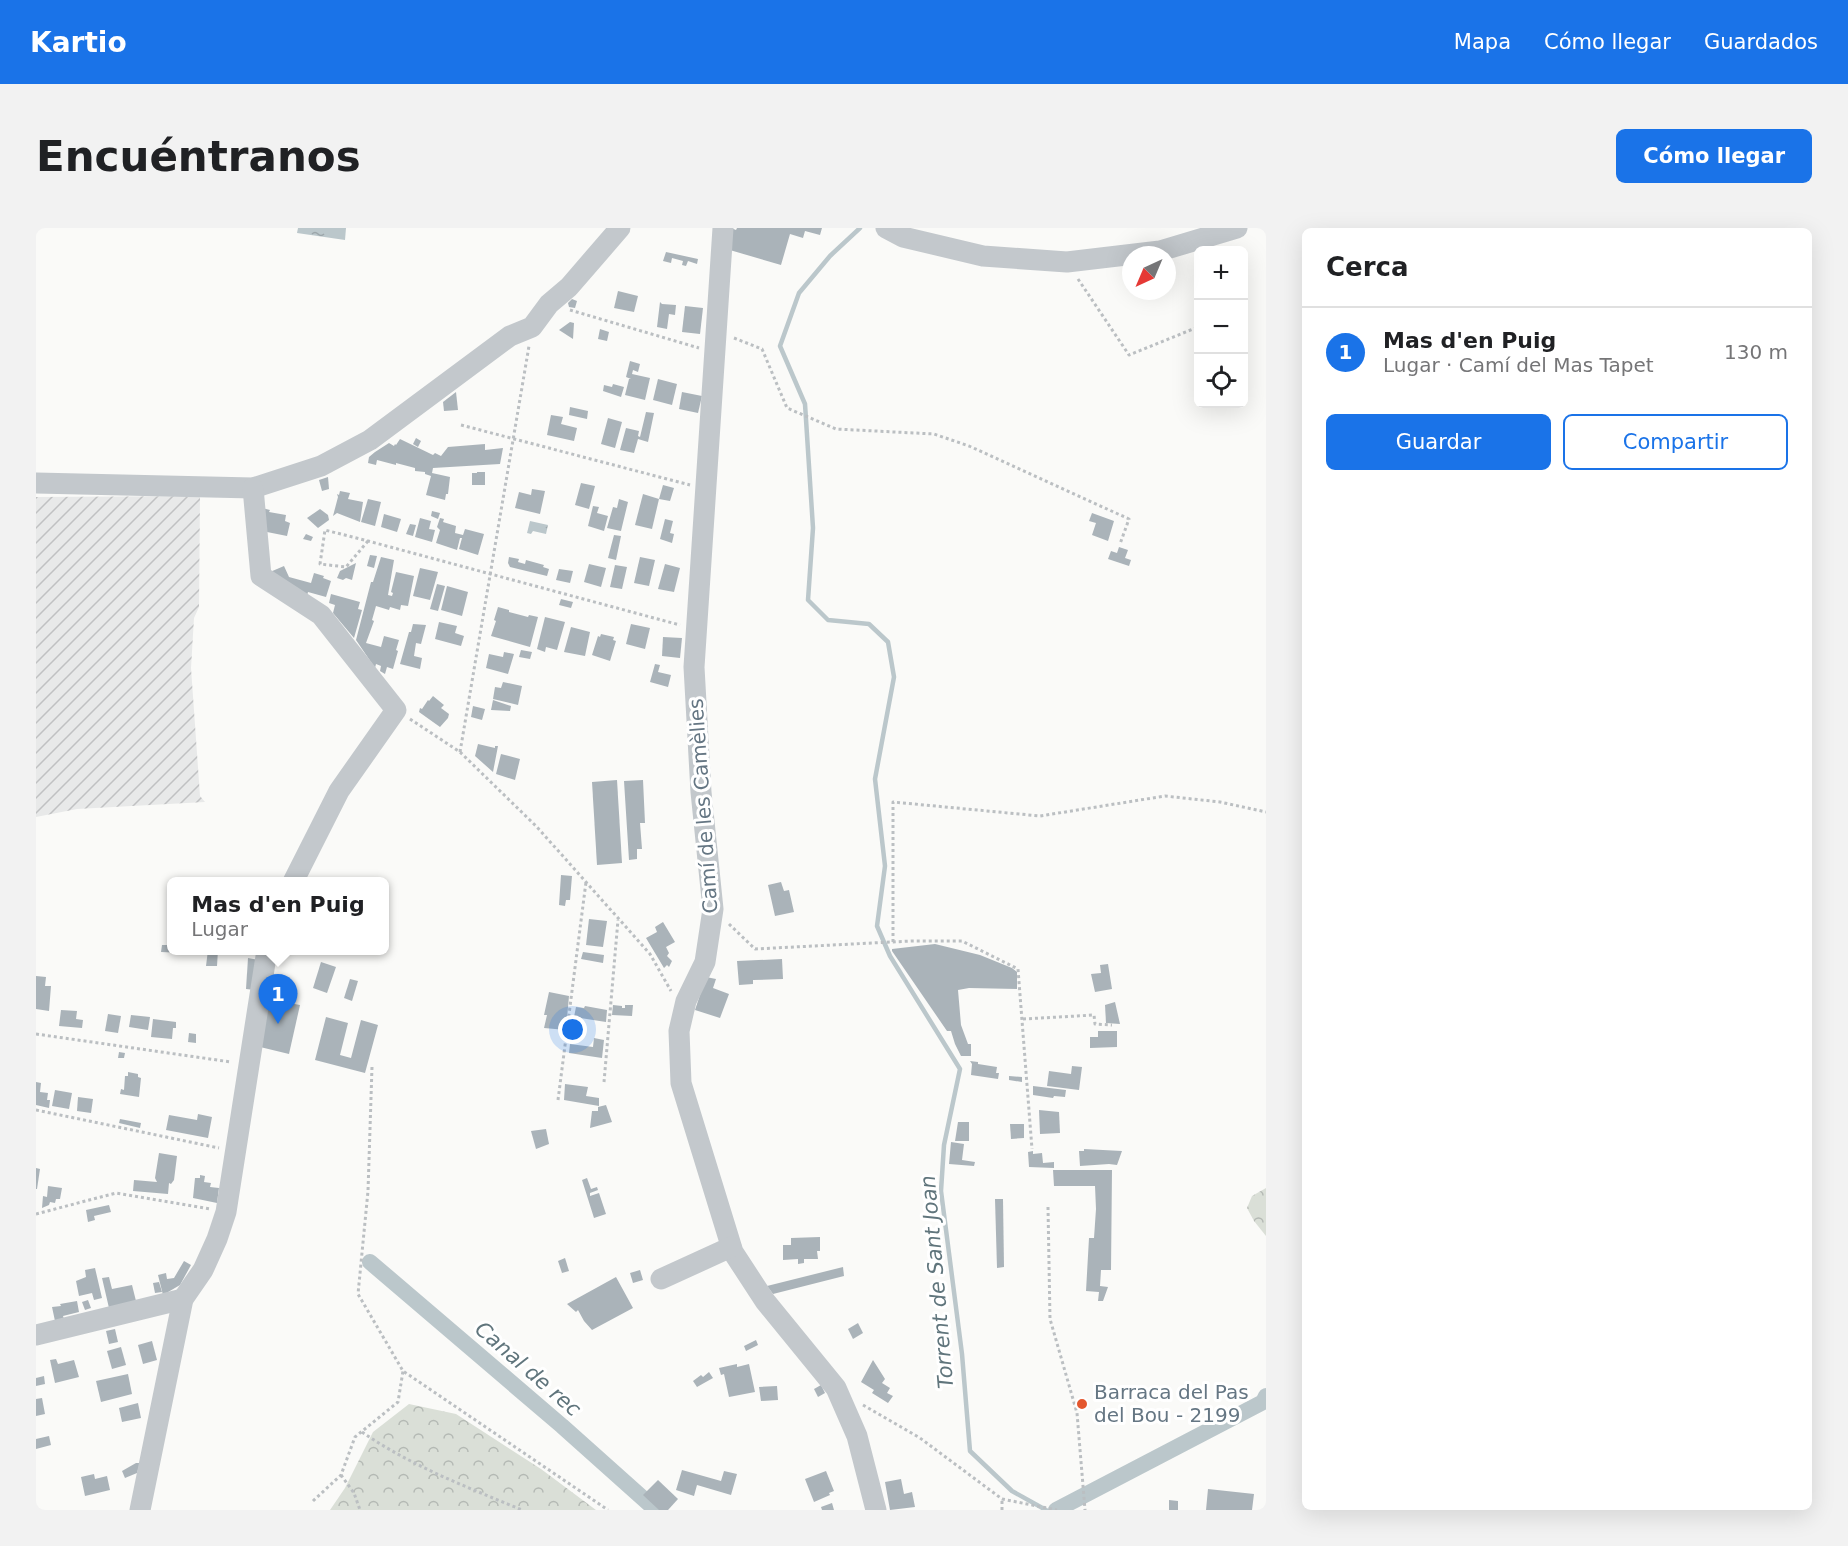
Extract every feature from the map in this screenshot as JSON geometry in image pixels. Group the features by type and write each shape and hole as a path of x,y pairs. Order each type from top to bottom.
{"street":[{"path":"36,483 253,488 321,466 370,440 510,336 532,327 549,304 569,287 620,228"},
{"name":"Camí de les Camèlies","path":"723,228 694,667 701,792 713,909 705,963 686,1001 679,1031 681,1083 733,1252 765,1301 836,1388 857,1436 876,1510"},
{"path":"886,228 903,237 983,256 1067,262 1160,250 1237,228"},
{"path":"253,488 261,576 321,615 396,710 339,791 296,877"},
{"path":"140,1510 183,1299 203,1270 226,1212 266,955"},
{"path":"661,1280 731,1247"},
{"path":"36,1335 183,1299"}],"path":[{"path":"1067,262 1129,355 1194,329"},
{"path":"549,304 716,342 762,349 787,408 836,429 934,434 969,446 1129,519 1120,544"},
{"path":"460,752 532,327"},
{"path":"461,425 706,489"},
{"path":"368,541 346,567 320,564 326,530 368,541 696,630"},
{"path":"396,710 460,752 537,827 650,954 683,1012"},
{"path":"893,942 893,802 1040,816 1165,796 1220,802 1266,812"},
{"path":"558,1100 586,881"},
{"path":"713,909 755,949 962,941 1018,969 1032,1149"},
{"path":"604,1082 618,918"},
{"path":"1022,1019 1094,1015 1095,1024 1112,1026"},
{"path":"36,1034 248,1065"},
{"path":"372,1067 368,1191 358,1294 403,1371 608,1510"},
{"path":"36,1110 217,1148 235,1154"},
{"path":"36,1214 116,1193 226,1212"},
{"path":"1048,1207 1050,1319 1077,1413 1084,1510"},
{"path":"313,1501 341,1475 355,1437 398,1402 403,1371"},
{"path":"836,1388 920,1438 1002,1499 1057,1510"},
{"path":"362,1432 414,1464 522,1510"},
{"path":"341,1475 354,1493 360,1510"},
{"path":"1002,1499 1002,1510"}],"shaded area":[{"path":"200,496 199,607 194,618 191,668 200,796 205,802 77,809 36,817 36,497"}],"green space":[{"path":"1266,1188 1266,1236 1247,1208 1252,1196"},
{"path":"409,1404 456,1414 541,1469 596,1510 330,1510 345,1488 373,1432"}],"water":[{"path":"298,228 346,228 345,240 297,233"},
{"path":"530,521 548,525 546,534 533,531 531,534 527,533"}],"building":[{"path":"731,228 736,230 737,228 822,228 820,235 805,231 803,238 790,234 781,265 723,248"},
{"path":"666,252 698,259 697,264 688,261 686,266 682,265 683,261 672,258 671,263 663,261"},
{"path":"618,291 638,296 634,312 614,308"},
{"path":"572,299 577,301 575,308 569,307 568,303"},
{"path":"660,302 676,305 675,315 669,314 667,329 657,327"},
{"path":"685,306 703,308 700,334 682,332"},
{"path":"570,322 574,323 573,339 559,330"},
{"path":"600,329 609,332 607,341 598,339"},
{"path":"630,361 640,364 638,372 633,370 632,374 650,378 645,400 625,395 629,379 631,379 626,377"},
{"path":"658,379 677,384 672,405 653,400"},
{"path":"613,384 624,387 621,397 603,391 604,385 612,387"},
{"path":"456,392 458,410 444,411 443,402"},
{"path":"682,392 702,396 698,413 679,409"},
{"path":"570,407 588,411 587,419 569,415"},
{"path":"646,412 654,413 648,442 638,439 634,453 620,450 626,428 639,431 638,436 640,437"},
{"path":"551,415 563,417 561,424 577,428 574,441 547,435"},
{"path":"608,418 622,422 615,448 601,444"},
{"path":"416,438 421,441 418,447 413,444"},
{"path":"400,439 433,455 435,453 441,456 448,447 485,444 485,450 503,448 500,464 433,468 432,473 450,477 445,500 426,495 431,476 425,472 377,460 376,465 368,463 369,457 375,452 389,443 396,445"},
{"path":"485,472 485,485 472,485 472,473"},
{"path":"328,477 329,489 322,491 319,480"},
{"path":"581,483 595,486 589,509 575,505"},
{"path":"663,485 674,488 670,501 659,499"},
{"path":"532,489 545,491 540,514 515,508 519,492 531,495"},
{"path":"340,491 350,493 348,499 363,502 360,522 337,513 333,516 337,494 339,495"},
{"path":"643,494 659,499 652,529 635,525"},
{"path":"368,499 381,502 375,526 361,522"},
{"path":"619,499 628,502 621,531 607,528 613,507 617,508"},
{"path":"593,506 599,507 597,513 608,516 604,531 588,526"},
{"path":"262,508 270,510 269,512 286,515 285,521 290,523 287,536 262,531"},
{"path":"320,509 328,515 329,520 318,528 307,518"},
{"path":"432,511 440,513 438,519 431,516"},
{"path":"1092,513 1114,521 1108,541 1092,535 1096,523 1089,521"},
{"path":"384,514 401,519 397,532 381,527"},
{"path":"420,518 431,521 429,529 435,530 432,542 415,537"},
{"path":"440,518 444,519 443,522 456,526 455,533 463,535 465,529 484,534 478,555 459,549 462,538 460,538 457,550 436,543 440,530 437,527"},
{"path":"665,519 673,521 670,533 674,534 672,543 660,539"},
{"path":"410,524 416,525 413,536 406,534"},
{"path":"306,534 313,537 311,541 303,539"},
{"path":"614,535 621,536 616,560 608,558"},
{"path":"1119,547 1128,550 1125,558 1131,560 1129,566 1108,559 1111,551 1117,553"},
{"path":"370,555 377,556 374,568 367,566"},
{"path":"381,557 394,560 388,595 392,596 396,572 414,576 408,606 401,605 400,610 390,607 389,610 376,606 372,620 374,621 366,643 381,647 384,636 399,640 393,669 387,667 385,674 380,671 381,666 376,664 375,668 356,640 371,582 373,582"},
{"path":"509,557 519,559 518,562 525,564 526,560 544,565 543,567 549,569 547,576 510,567"},
{"path":"640,557 655,560 649,586 634,583"},
{"path":"356,563 352,580 337,578 340,571"},
{"path":"589,564 606,568 601,587 584,582"},
{"path":"665,564 680,568 674,592 658,589"},
{"path":"615,565 627,567 622,589 610,587"},
{"path":"284,566 289,577 311,583 314,573 331,581 326,597 308,592 307,596 270,572"},
{"path":"420,568 438,572 430,600 413,596"},
{"path":"559,569 573,571 570,583 556,580"},
{"path":"437,584 445,586 438,611 430,609"},
{"path":"447,586 468,592 462,616 441,610"},
{"path":"331,594 360,602 358,609 362,610 354,638 333,613 335,605 329,603"},
{"path":"561,599 573,602 571,608 559,605"},
{"path":"498,607 528,617 529,615 538,617 530,647 491,636"},
{"path":"545,617 565,622 557,650 546,647 545,652 537,649"},
{"path":"439,622 457,626 455,633 464,636 461,646 435,639"},
{"path":"413,624 426,625 421,644 416,643 414,656 422,658 420,669 400,664"},
{"path":"631,624 650,628 645,649 626,644"},
{"path":"571,627 590,632 585,656 564,652"},
{"path":"601,634 614,637 613,640 616,641 610,661 592,655 598,636 600,637"},
{"path":"663,637 682,638 680,658 662,656"},
{"path":"521,650 532,652 530,659 519,657"},
{"path":"504,652 514,654 508,674 486,668 489,654 503,657"},
{"path":"655,664 660,665 658,672 671,675 668,687 650,682"},
{"path":"503,682 522,686 518,705 493,699 495,687 501,688"},
{"path":"433,696 444,705 441,708 449,714 440,727 419,712 420,708 422,709"},
{"path":"493,700 511,706 510,711 491,710"},
{"path":"473,706 485,709 482,720 471,717"},
{"path":"478,744 495,748 498,746 493,772 475,756"},
{"path":"501,754 520,759 515,780 496,774"},
{"path":"617,780 622,863 597,865 592,782"},
{"path":"643,780 645,823 640,823 642,849 637,849 637,859 629,860 624,781"},
{"path":"561,875 572,876 570,900 566,900 565,906 559,905"},
{"path":"781,882 784,891 789,890 794,912 775,916 768,885"},
{"path":"589,919 607,921 603,947 586,945"},
{"path":"663,922 675,942 666,947 669,953 667,956 672,961 669,967 667,965 664,968 646,938 657,932 655,927"},
{"path":"935,944 980,955 1017,972 1017,989 969,988 958,990 961,1025 968,1044 971,1044 971,1056 961,1056 951,1031 947,1031 892,951 892,949"},
{"path":"162,945 167,945 167,952 161,952"},
{"path":"583,952 604,955 603,963 581,959"},
{"path":"207,955 218,955 217,966 206,966"},
{"path":"248,958 259,960 255,990 246,989"},
{"path":"782,959 783,979 753,980 753,984 739,985 737,961"},
{"path":"321,962 336,967 327,993 313,988"},
{"path":"1108,964 1112,989 1095,992 1091,974 1101,973 1100,965"},
{"path":"36,976 46,977 45,986 51,986 49,1011 36,1009"},
{"path":"706,977 716,979 713,988 729,994 720,1018 695,1010"},
{"path":"350,979 358,981 352,1001 344,998"},
{"path":"549,992 569,996 566,1030 544,1028"},
{"path":"267,999 300,1005 289,1054 256,1046"},
{"path":"1115,1002 1120,1024 1106,1023 1105,1005"},
{"path":"613,1005 625,1008 625,1005 633,1005 632,1016 612,1015"},
{"path":"585,1006 607,1010 606,1022 574,1017 576,1007 584,1008"},
{"path":"61,1010 77,1011 76,1019 83,1020 82,1028 59,1026"},
{"path":"108,1014 121,1016 118,1033 105,1031"},
{"path":"131,1015 150,1017 148,1030 129,1027"},
{"path":"326,1017 348,1023 340,1055 351,1058 361,1020 378,1025 365,1073 315,1060"},
{"path":"153,1019 176,1022 172,1039 151,1037"},
{"path":"1098,1031 1117,1031 1117,1047 1090,1048 1090,1037 1098,1037"},
{"path":"189,1033 196,1034 196,1043 188,1042"},
{"path":"594,1038 604,1040 602,1058 569,1053 570,1044 593,1047"},
{"path":"119,1052 125,1053 124,1058 118,1058"},
{"path":"970,1061 997,1067 998,1079 971,1075"},
{"path":"1072,1066 1082,1067 1079,1090 1047,1086 1049,1071 1071,1074"},
{"path":"128,1072 138,1074 141,1078 139,1097 120,1094 121,1089 124,1090 125,1076 128,1076"},
{"path":"1009,1076 1022,1077 1022,1082 1009,1080"},
{"path":"36,1082 41,1083 40,1092 48,1093 49,1108 36,1105"},
{"path":"565,1084 588,1087 586,1096 599,1098 599,1106 564,1100"},
{"path":"1033,1086 1066,1090 1065,1097 1033,1095"},
{"path":"55,1090 72,1093 69,1109 52,1106"},
{"path":"78,1097 93,1099 91,1113 77,1111"},
{"path":"606,1105 612,1122 590,1128 592,1111 598,1111 598,1107"},
{"path":"1039,1110 1059,1112 1060,1133 1040,1134"},
{"path":"198,1114 212,1117 208,1138 166,1130 169,1115 197,1120"},
{"path":"120,1119 141,1123 140,1128 119,1123"},
{"path":"958,1122 969,1122 969,1141 955,1141"},
{"path":"1010,1124 1024,1124 1024,1138 1011,1139"},
{"path":"546,1129 549,1144 536,1149 531,1131"},
{"path":"951,1142 964,1144 962,1160 975,1162 974,1166 949,1164"},
{"path":"1084,1149 1122,1151 1117,1165 1080,1166 1079,1151 1084,1151"},
{"path":"1033,1151 1033,1154 1042,1153 1043,1163 1054,1162 1054,1168 1029,1167 1028,1152"},
{"path":"159,1153 177,1156 174,1180 171,1184 169,1183 168,1194 133,1191 134,1180 157,1182 155,1178"},
{"path":"36,1168 40,1169 37,1189 36,1189"},
{"path":"1053,1170 1112,1170 1111,1270 1101,1270 1100,1286 1108,1287 1103,1301 1098,1301 1099,1292 1086,1291 1089,1238 1094,1238 1095,1186 1054,1186"},
{"path":"200,1175 205,1176 204,1182 211,1183 210,1187 219,1188 217,1203 193,1198 195,1178 200,1178"},
{"path":"587,1178 591,1189 597,1187 598,1190 590,1193 590,1196 599,1193 606,1214 594,1218 582,1180"},
{"path":"48,1186 62,1188 60,1199 42,1208 43,1196 47,1197"},
{"path":"995,1199 1003,1199 1004,1267 997,1268"},
{"path":"109,1205 111,1212 94,1216 95,1220 88,1222 86,1210"},
{"path":"820,1237 818,1259 804,1259 804,1263 798,1264 798,1259 783,1260 783,1245 791,1245 791,1238"},
{"path":"565,1258 569,1271 562,1273 558,1261"},
{"path":"184,1261 191,1265 180,1285 163,1295 158,1275 166,1273 167,1279 174,1278"},
{"path":"843,1267 844,1276 773,1294 767,1286"},
{"path":"95,1268 102,1298 94,1300 92,1293 79,1296 76,1281 86,1277 85,1270"},
{"path":"640,1270 643,1280 633,1283 630,1273"},
{"path":"109,1277 112,1289 132,1285 136,1301 109,1308 102,1278"},
{"path":"616,1277 633,1308 592,1330 578,1310 576,1312 567,1304"},
{"path":"159,1282 162,1292 155,1293 153,1283"},
{"path":"88,1300 91,1308 85,1310 82,1302"},
{"path":"77,1301 79,1312 63,1316 64,1319 55,1321 52,1307"},
{"path":"858,1323 863,1333 853,1339 848,1329"},
{"path":"115,1329 118,1342 109,1344 106,1331"},
{"path":"756,1340 758,1345 746,1351 744,1346"},
{"path":"152,1341 157,1360 143,1364 138,1345"},
{"path":"121,1347 126,1365 112,1369 107,1351"},
{"path":"56,1359 58,1364 74,1360 79,1377 55,1383 50,1360"},
{"path":"873,1360 885,1379 882,1383 890,1388 887,1393 893,1396 888,1403 872,1393 874,1390 861,1382"},
{"path":"737,1364 737,1367 749,1364 755,1392 729,1397 724,1374 721,1375 719,1368"},
{"path":"709,1372 713,1378 697,1387 693,1381"},
{"path":"128,1374 132,1394 101,1402 96,1381"},
{"path":"44,1376 45,1384 36,1386 36,1378"},
{"path":"821,1385 825,1393 818,1397 814,1389"},
{"path":"777,1386 778,1400 761,1401 759,1387"},
{"path":"42,1398 45,1414 36,1416 36,1399"},
{"path":"138,1403 141,1418 122,1422 119,1408"},
{"path":"49,1436 51,1445 36,1449 36,1439"},
{"path":"140,1463 137,1473 125,1478 122,1471"},
{"path":"682,1470 721,1481 724,1471 737,1474 731,1495 697,1485 694,1496 676,1490"},
{"path":"826,1471 834,1491 814,1502 805,1479"},
{"path":"94,1474 95,1479 107,1476 110,1490 85,1496 81,1477"},
{"path":"901,1479 904,1494 912,1492 915,1507 890,1510 885,1482"},
{"path":"658,1480 678,1499 668,1510 659,1510 643,1495"},
{"path":"1208,1489 1254,1494 1252,1510 1206,1510"},
{"path":"1169,1500 1178,1501 1178,1510 1169,1510"},
{"path":"832,1503 834,1510 822,1510 821,1507"}],"waterway":[{"name":"Torrent de Sant Joan","path":"860,228 830,256 799,293 780,346 805,404 813,528 808,600 828,620 869,624 888,642 894,677 875,779 885,866 877,926 890,956 960,1069 944,1145 941,1191 962,1354 970,1451 1012,1491 1046,1510"},
{"name":"Canal de rec","path":"370,1262 562,1426 656,1510"},
{"name":"Canal de rec","path":"1056,1510 1263,1402 1266,1396"}],"place":[{"name":"Mas d'en Puig","path":"278,1024"},
{"name":"Barraca del Pas del Bou - 2199","path":"1082,1404"}]}
